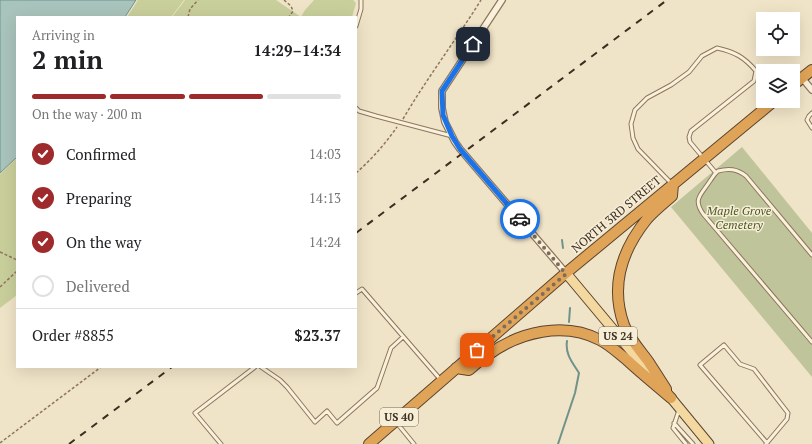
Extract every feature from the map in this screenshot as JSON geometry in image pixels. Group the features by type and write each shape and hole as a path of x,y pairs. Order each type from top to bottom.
{"highway":[{"path":"802,78 812,70"},
{"name":"NORTH 3RD STREET","path":"369,444 566,274 765,108"},
{"path":"671,398 649,362 632,340 624,325 620,309 619,275 624,257 632,242 648,218 672,196 673,184"},
{"path":"456,368 469,370 488,354 523,336 544,331 569,331 589,335 610,346 671,398"}],"main road":[{"name":"US 24","path":"566,274 709,444"}],"street":[{"path":"502,0 442,91 443,115 452,136 463,153 566,274"},
{"path":"802,78 812,90"}],"lane":[{"path":"357,23 362,9 361,0"},
{"path":"673,184 638,149 633,138 631,124 635,110 647,98 671,85 689,72 702,56 717,48 731,51 747,61 756,71 754,81 701,122 691,131 689,136 690,142 716,173"},
{"path":"357,109 376,116 452,136"},
{"path":"812,113 808,120 812,128"},
{"path":"812,255 746,176 740,171 724,169 716,173 701,192 698,200 698,208 812,342"},
{"path":"357,292 362,289 441,381"},
{"path":"262,368 280,380 287,387 315,422 327,411 337,424 377,388 391,348 403,337"},
{"path":"724,345 740,364 754,369 788,413 787,419 767,444 700,365 724,345"},
{"path":"221,444 195,413 254,368"},
{"path":"679,408 673,428 686,444"},
{"path":"395,420 414,444"},
{"path":"674,423 693,444"}],"path":[{"path":"188,16 190,9 198,0"},
{"path":"284,0 291,6 293,11 289,16"},
{"path":"357,172 388,141 422,86 481,0"},
{"path":"0,252 16,260"},
{"path":"0,287 16,272"},
{"path":"0,443 100,368"}],"green space":[{"path":"138,0 184,0 172,16 128,16"},
{"path":"185,0 276,0 300,16 173,16"},
{"path":"314,0 353,0 356,3 352,16 302,16"},
{"name":"Maple Grove Cemetery","path":"742,147 812,233 812,377 671,207"},
{"path":"16,159 16,296 0,308 0,174"}],"water":[{"path":"0,0 136,0 126,16 16,16 16,158 0,173"}],"waterway":[{"path":"562,240 563,248"},
{"path":"569,322 570,308"},
{"path":"558,444 575,393 579,373 568,354 567,341"}],"railway":[{"path":"357,232 667,0"},
{"path":"69,444 171,368"}],"way so far":[{"path":"477,350 566,274 520,219"}],"route":[{"path":"473,44 442,91 443,115 455,142 460,149 520,219"}]}
